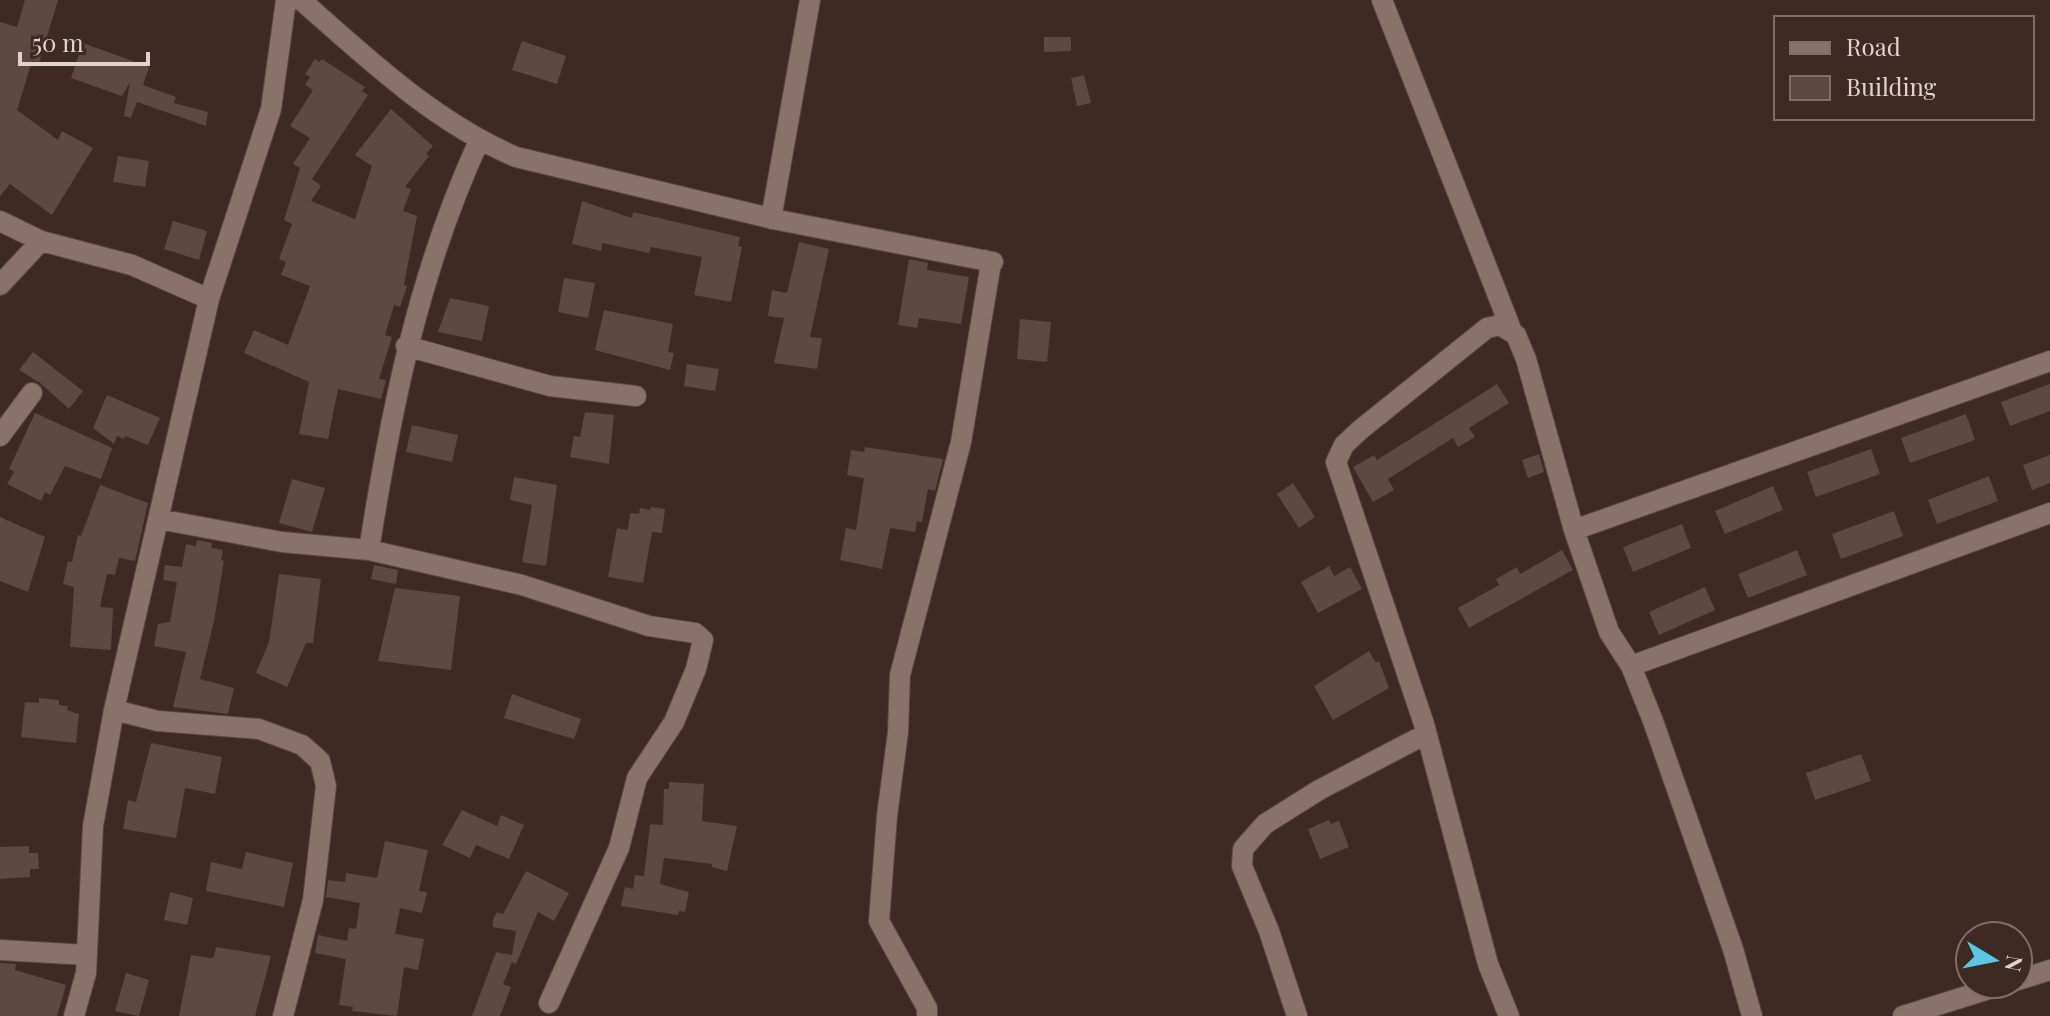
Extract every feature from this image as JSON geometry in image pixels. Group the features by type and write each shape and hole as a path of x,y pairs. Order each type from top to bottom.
{"street":[{"path":"74,1016 87,955 93,826 114,710 209,299 271,109 286,0"},
{"path":"301,0 394,81 479,141 516,157 771,219 983,258 995,263 985,260 990,269 961,442 900,675 898,732 879,921 927,1008 927,1016"},
{"path":"771,219 810,0"},
{"path":"1382,0 1511,329 1526,359 1574,530 1609,632 1631,666 1724,922 1752,1016"},
{"path":"369,550 406,346 432,257 479,141"},
{"path":"0,221 41,241 132,265 209,299"},
{"path":"0,285 41,241"},
{"path":"1509,1016 1488,964 1426,734 1336,462 1344,445 1360,430 1487,328 1500,325 1511,329"},
{"path":"406,346 559,388 636,396"},
{"path":"1574,530 2050,361"},
{"path":"4,423 32,393"},
{"path":"1631,666 2050,513"},
{"path":"158,519 282,542 369,550 522,585 649,626 695,633 703,640 696,669 674,722 637,778 619,848 549,1003"},
{"path":"114,710 158,721 259,729 302,745 320,761 326,786 313,900 283,1016"},
{"path":"1297,1016 1269,931 1242,866 1243,849 1265,824 1292,807 1426,734"},
{"path":"0,950 87,955"},
{"path":"1903,1016 1954,1000"}],"building":[{"path":"25,0 58,0 39,63 32,61 17,110 58,140 62,131 93,148 52,215 10,184 0,196 0,22 17,27"},
{"path":"1044,37 1071,37 1071,51 1044,52"},
{"path":"522,41 566,56 557,84 512,70"},
{"path":"83,43 149,67 143,85 176,97 174,103 208,112 206,126 137,102 131,118 124,116 130,82 122,96 71,78"},
{"path":"315,59 319,62 322,59 365,87 362,91 368,95 312,179 321,186 311,201 355,219 372,166 355,155 391,109 433,146 405,187 411,189 403,211 417,216 404,285 407,286 400,307 394,305 385,335 392,337 379,379 386,380 381,399 338,389 328,439 299,434 309,382 244,353 254,330 288,345 310,286 281,275 286,262 279,259 292,224 284,220 300,168 293,164 310,138 290,126 313,90 305,85 310,77 305,74"},
{"path":"1084,75 1091,103 1077,106 1071,78"},
{"path":"118,156 149,161 145,187 113,182"},
{"path":"582,201 632,218 633,212 740,237 738,246 742,247 731,302 694,295 702,257 651,247 649,253 602,243 601,251 572,244"},
{"path":"173,221 207,231 199,260 164,249"},
{"path":"799,242 829,249 810,337 822,338 817,369 774,363 784,318 768,316 772,290 787,293"},
{"path":"909,259 928,263 927,270 969,277 961,324 919,318 917,328 898,325"},
{"path":"564,278 595,283 588,318 558,312"},
{"path":"450,298 489,306 482,341 438,332"},
{"path":"604,310 673,324 668,352 674,353 670,370 595,350"},
{"path":"1020,319 1051,322 1047,362 1017,359"},
{"path":"33,352 83,391 69,409 40,383 19,370"},
{"path":"687,364 719,369 715,391 684,386"},
{"path":"1497,384 1509,403 1469,428 1475,437 1458,447 1453,438 1388,479 1394,490 1373,502 1353,467 1374,455 1377,460"},
{"path":"2050,384 2050,411 2010,426 2001,402"},
{"path":"107,395 160,418 148,445 125,436 124,439 117,436 114,444 93,428"},
{"path":"585,412 614,415 609,464 570,457 574,436 580,437"},
{"path":"35,413 112,448 101,479 65,466 50,495 45,492 41,501 7,484 14,472 9,469"},
{"path":"1966,414 1975,440 1910,463 1901,438"},
{"path":"412,425 458,435 452,462 406,452"},
{"path":"865,447 943,459 935,491 928,489 922,522 917,521 915,532 890,528 882,569 840,560 846,528 856,530 864,478 847,475 851,450 864,452"},
{"path":"1871,449 1880,474 1816,497 1807,472"},
{"path":"1539,454 1544,472 1528,478 1522,460"},
{"path":"2050,455 2050,483 2032,490 2023,465"},
{"path":"1989,476 1998,501 1937,524 1928,500"},
{"path":"514,477 557,485 546,566 522,562 532,505 510,500"},
{"path":"292,479 325,488 312,532 279,523"},
{"path":"1293,483 1315,517 1299,528 1277,494"},
{"path":"100,485 148,503 135,561 119,558 115,575 107,574 100,607 113,608 111,650 70,647 74,587 63,584 68,561 72,562 78,535 81,536"},
{"path":"1773,486 1783,510 1725,534 1715,511"},
{"path":"651,507 665,509 662,533 652,532 643,583 608,577 617,528 628,530 630,513 639,514 640,508 650,510"},
{"path":"1894,511 1903,536 1841,559 1832,534"},
{"path":"0,517 45,537 28,592 0,581"},
{"path":"1682,524 1691,548 1633,572 1623,547"},
{"path":"197,540 212,543 211,548 223,550 214,621 200,679 234,688 228,714 173,707 186,652 154,646 158,624 170,622 177,582 163,580 165,565 182,567 186,544 196,546"},
{"path":"1562,550 1573,570 1469,628 1458,608 1499,585 1496,579 1517,567 1520,574"},
{"path":"1797,550 1807,575 1748,598 1738,574"},
{"path":"374,565 398,570 396,584 371,579"},
{"path":"1329,566 1334,576 1350,567 1362,589 1318,613 1301,582"},
{"path":"279,574 321,579 313,643 306,643 287,687 256,673 269,642"},
{"path":"1705,587 1715,610 1659,635 1649,612"},
{"path":"395,588 460,596 451,670 378,661"},
{"path":"1369,651 1376,663 1379,661 1389,688 1333,720 1314,686"},
{"path":"512,694 581,719 574,739 504,718"},
{"path":"39,698 59,700 59,705 68,706 67,710 79,714 76,743 21,737 25,702 39,703"},
{"path":"151,743 222,757 215,794 185,788 176,838 123,829 128,800 136,802"},
{"path":"1861,754 1871,781 1815,800 1806,773"},
{"path":"669,782 704,784 702,821 737,826 727,871 712,867 712,864 664,858 660,884 689,892 685,912 679,911 678,915 621,906 625,887 633,889 635,875 644,876 650,824 663,825 664,789 669,789"},
{"path":"462,810 497,826 501,815 524,825 509,859 476,845 470,858 442,845"},
{"path":"1329,820 1331,824 1339,821 1349,847 1320,859 1308,829"},
{"path":"385,841 428,850 419,891 427,892 422,913 400,908 395,934 424,939 418,970 404,967 397,1016 352,1011 353,1007 339,1005 346,959 315,953 318,935 347,941 349,928 356,929 360,903 326,897 328,880 345,882 346,873 377,878"},
{"path":"29,846 29,853 38,853 39,869 30,869 30,877 0,879 0,847"},
{"path":"246,852 293,863 284,907 206,891 211,862 242,869"},
{"path":"526,871 569,893 554,921 538,912 516,964 512,962 503,984 511,987 500,1016 472,1016 496,952 512,955 516,931 493,927 493,920 497,912 503,914"},
{"path":"170,892 193,898 187,925 164,920"},
{"path":"216,947 271,956 255,1016 179,1016 191,955 214,957"},
{"path":"0,963 16,964 15,970 66,985 57,1016 0,1016"},
{"path":"126,973 149,980 139,1016 115,1011"}]}
